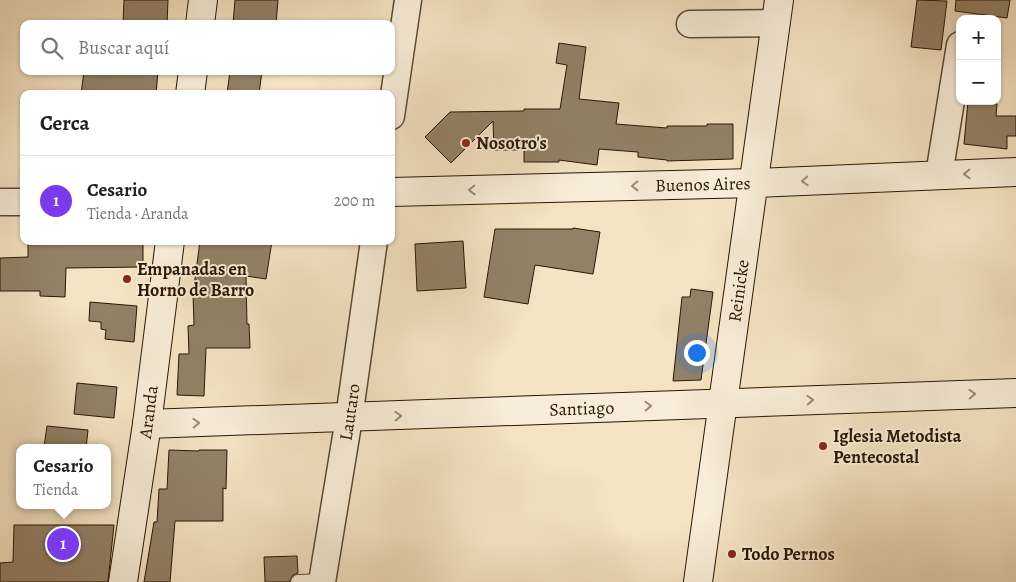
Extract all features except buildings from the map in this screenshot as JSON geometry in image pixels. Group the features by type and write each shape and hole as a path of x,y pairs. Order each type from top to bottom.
{"street":[{"path":"200,20 203,0"},
{"path":"395,90 408,0"},
{"path":"690,24 777,12"},
{"name":"Reinicke","path":"698,582 777,12"},
{"path":"939,175 958,60"},
{"path":"191,90 192,75"},
{"name":"Buenos Aires","path":"395,192 754,183 1016,172"},
{"path":"0,202 20,202"},
{"name":"Aranda","path":"123,582 147,424 169,245"},
{"name":"Lautaro","path":"314,582 349,418 373,245"},
{"name":"Santiago","path":"147,424 1016,393"}],"place":[{"name":"Nosotro's","path":"466,143"},
{"name":"Empanadas en Horno de Barro","path":"127,279"},
{"name":"Iglesia Metodista Pentecostal","path":"823,446"},
{"name":"Cesario","path":"63,544"},
{"name":"Todo Pernos","path":"732,554"}]}
